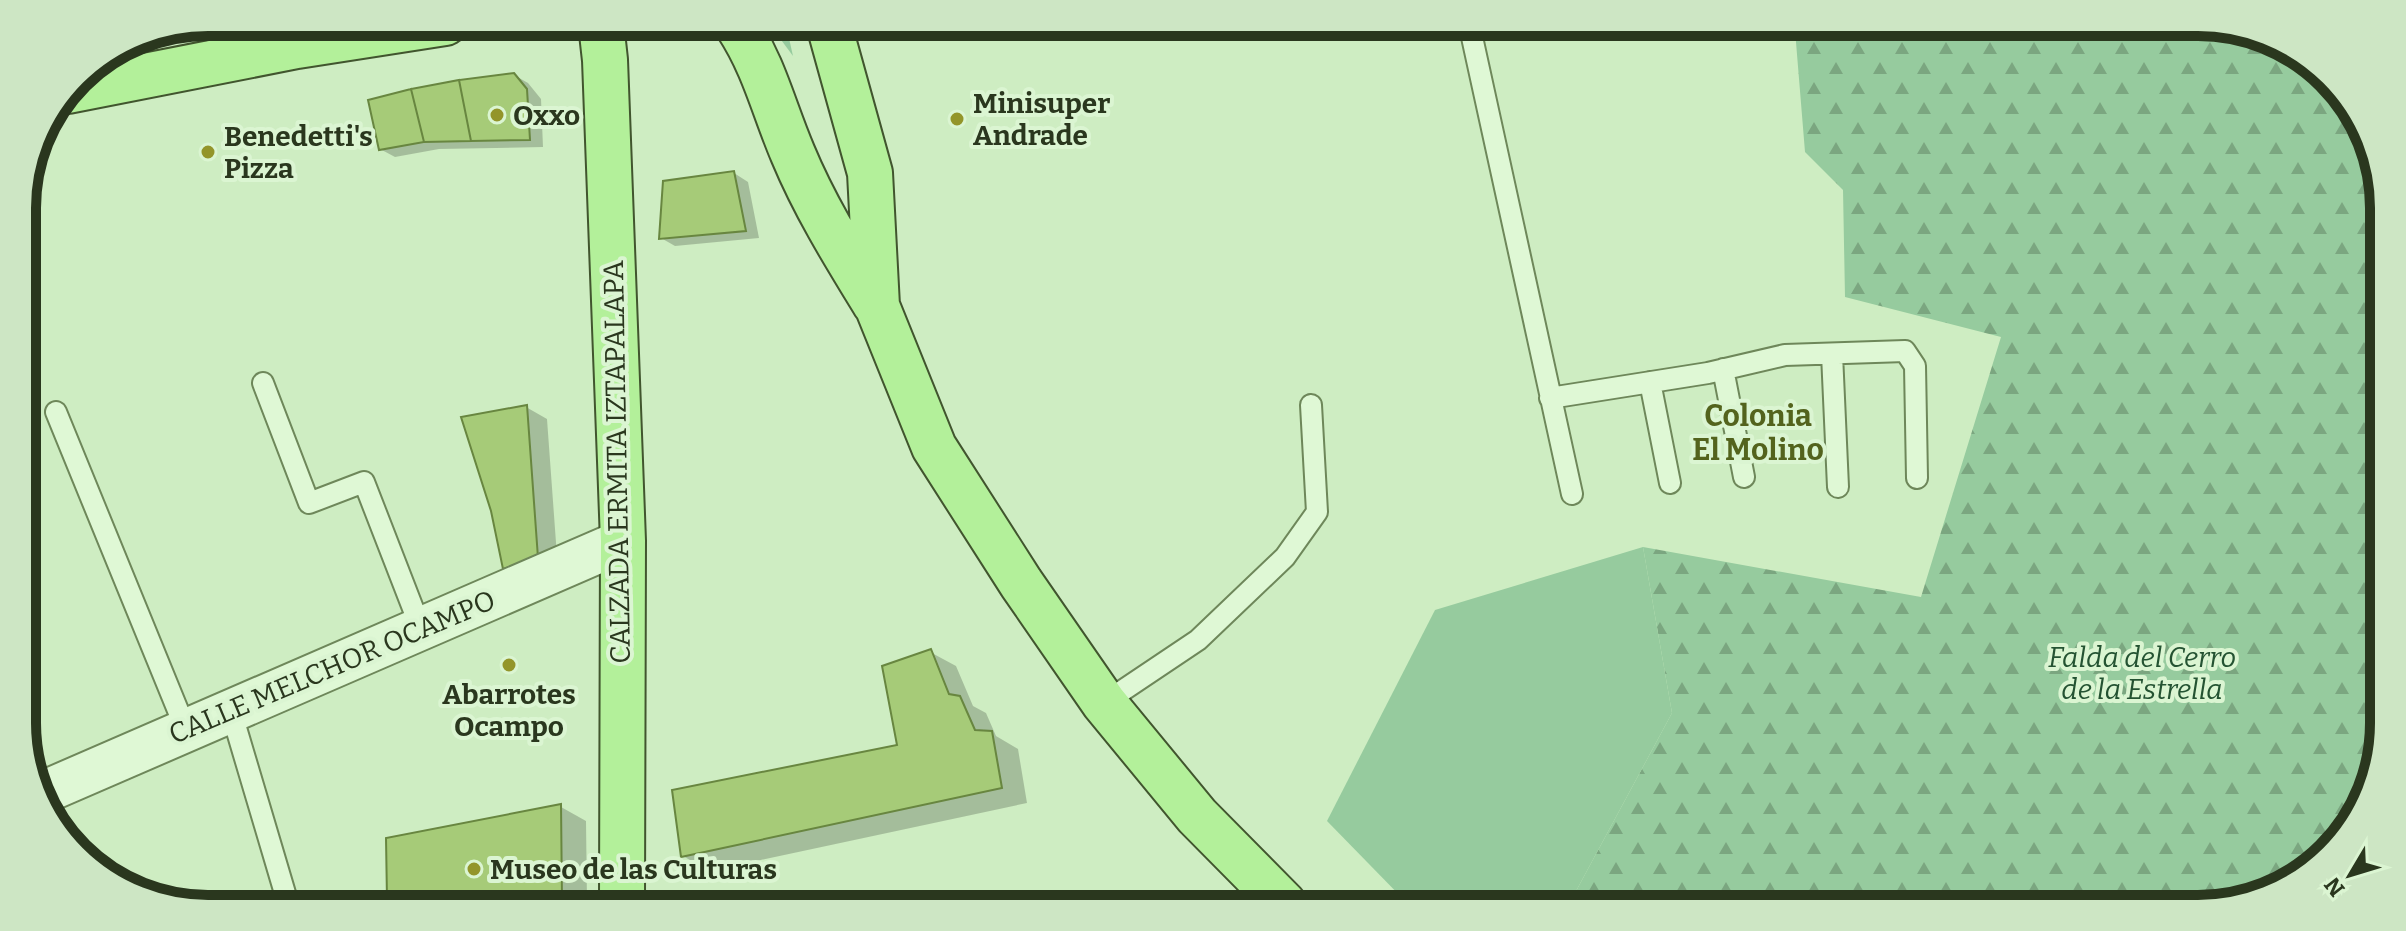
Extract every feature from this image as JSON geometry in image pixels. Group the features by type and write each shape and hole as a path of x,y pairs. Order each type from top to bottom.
{"main road":[{"path":"88,86 287,36"},
{"name":"CALZADA ERMITA IZTAPALAPA","path":"602,36 623,541 622,895"},
{"path":"743,36 763,70 791,150 814,202 877,306 934,447 1021,583 1104,703 1197,816 1275,895"},
{"path":"832,36 870,173 877,306"}],"street":[{"name":"CALLE MELCHOR OCAMPO","path":"50,790 623,541"}],"lane":[{"path":"1472,36 1572,494"},
{"path":"1550,398 1723,369 1785,355 1905,351 1915,366 1917,478"},
{"path":"1832,354 1838,487"},
{"path":"1723,369 1744,477"},
{"path":"1650,382 1670,483"},
{"path":"263,383 309,503 364,482 421,629"},
{"path":"1104,703 1198,640 1285,557 1317,512 1311,405"},
{"path":"56,412 186,730"},
{"path":"231,711 286,895"}],"green space":[{"path":"778,36 788,36 793,56"},
{"name":"Falda del Cerro de la Estrella","path":"1795,36 2221,37 2253,45 2294,65 2320,86 2347,122 2364,163 2370,208 2369,746 2361,778 2341,819 2328,835 2310,835 2310,853 2284,872 2253,886 2209,895 1574,895 1672,713 1643,547 1921,597 2001,337 1845,297 1843,190 1805,152"},
{"path":"1643,547 1672,713 1574,895 1399,895 1327,821 1435,610"}],"building":[{"name":"Oxxo","path":"514,73 527,89 530,140 471,141 459,80"},
{"path":"459,80 471,141 424,142 411,89"},
{"path":"411,89 424,142 379,150 368,100"},
{"path":"734,171 746,231 659,239 663,181"},
{"path":"527,405 538,558 503,569 491,511 461,417"},
{"path":"931,649 949,694 960,696 975,730 992,731 1002,788 681,857 672,790 897,745 882,666"},
{"name":"Museo de las Culturas","path":"561,804 562,895 387,895 386,838"}],"place":[{"name":"Oxxo","path":"497,115"},
{"name":"Minisuper Andrade","path":"957,119"},
{"name":"Benedetti's Pizza","path":"208,152"},
{"name":"Abarrotes Ocampo","path":"509,665"},
{"name":"Museo de las Culturas","path":"474,869"}],"district":[{"name":"Colonia El Molino","path":"1758,433"}]}
